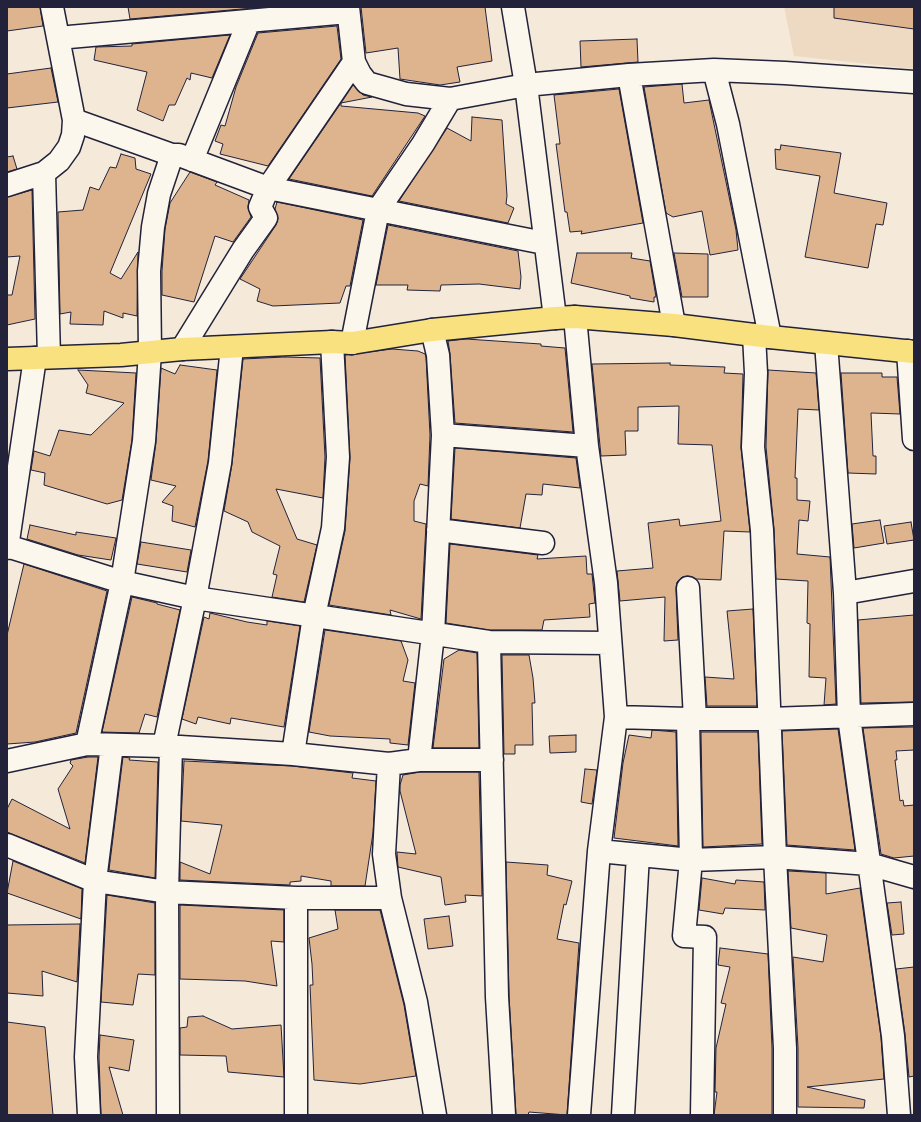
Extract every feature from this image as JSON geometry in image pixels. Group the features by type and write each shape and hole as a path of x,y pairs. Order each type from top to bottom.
{"main road":[{"path":"7,359 121,355 182,349 342,342 432,330 565,317 674,325 911,352"}],"street":[{"path":"7,185 44,173 59,161 68,147 74,120 52,7"},
{"path":"513,7 526,85 544,243 565,317 606,583 616,717 598,851 579,1115"},
{"path":"58,38 248,21 348,10 354,62 360,74 367,83 406,94 450,100 526,85 630,75 714,70 785,73 914,82"},
{"path":"87,744 122,582 144,441 150,352 149,271 153,227 159,194 182,157 248,21"},
{"path":"182,349 243,250 266,218 260,207 268,188 354,62"},
{"path":"714,70 728,124 762,336 756,373 753,447 762,530 775,857 785,1048 785,1115"},
{"path":"630,75 674,325"},
{"path":"292,754 314,616 333,528 338,457 342,342 378,210 423,144 450,100"},
{"path":"74,120 268,188 544,243"},
{"path":"44,173 42,358 7,547 122,582 195,598 489,642 610,643"},
{"path":"419,760 433,634 443,434 438,355 432,330"},
{"path":"826,343 845,592 849,717 893,1036 899,1115"},
{"path":"168,1115 167,746 220,463 232,347"},
{"path":"911,352 914,439"},
{"path":"443,434 586,446"},
{"path":"438,530 543,543"},
{"path":"845,592 914,581"},
{"path":"688,588 692,719 692,860 684,936 705,937 702,1115"},
{"path":"489,642 497,997 504,1115"},
{"path":"616,717 769,720 914,714"},
{"path":"7,761 87,744 167,746 292,754 389,764 419,760 492,760"},
{"path":"89,1115 86,1057 95,881 112,745"},
{"path":"389,764 384,854 390,898 416,1002 435,1115"},
{"path":"7,845 95,881 167,892 296,898 390,898"},
{"path":"598,851 692,860 775,857 869,864 914,877"},
{"path":"623,1115 638,854"},
{"path":"296,898 296,1115"}],"shaded area":[{"path":"784,7 914,7 914,69 794,56"}],"building":[{"path":"7,7 40,7 43,26 7,31"},
{"path":"128,7 264,7 130,19"},
{"path":"361,7 485,7 492,61 457,67 460,82 440,85 400,79 398,48 366,53"},
{"path":"834,7 914,7 914,29 834,18"},
{"path":"337,26 341,59 268,166 220,154 223,144 215,141 221,125 225,126 236,87 258,33"},
{"path":"230,35 212,78 191,73 190,80 187,78 175,105 169,105 163,121 137,110 147,72 94,60 96,47 132,46 132,44"},
{"path":"637,39 638,62 581,67 580,41"},
{"path":"51,68 58,102 7,108 7,74"},
{"path":"682,84 684,103 709,100 736,230 738,250 710,255 702,211 673,217 666,213 644,87"},
{"path":"353,85 363,95 372,97 341,103"},
{"path":"619,89 643,223 581,234 582,231 570,232 567,212 565,212 556,144 560,144 554,95"},
{"path":"341,103 341,106 418,113 425,116 372,196 289,179"},
{"path":"472,117 502,120 507,196 506,204 514,208 508,223 399,201 447,128 471,141"},
{"path":"781,145 841,153 834,193 887,203 883,225 876,224 868,268 805,257 820,176 776,169 775,149 780,150"},
{"path":"121,154 135,158 136,169 151,174 110,273 121,279 138,252 137,316 123,313 123,318 104,311 103,325 70,324 71,312 60,314 58,212 83,210 90,187 99,190 110,167 116,168"},
{"path":"13,156 17,169 7,172 7,157"},
{"path":"190,172 217,182 215,185 249,200 248,208 251,217 233,242 215,236 194,302 162,295 165,229 170,203"},
{"path":"32,190 35,319 7,325 7,295 12,295 20,256 7,257 7,197"},
{"path":"277,202 363,220 350,286 346,286 340,303 273,306 257,301 260,289 240,279 276,225 278,218 275,209"},
{"path":"388,225 518,251 521,277 520,289 479,284 441,285 440,291 407,290 408,285 376,285"},
{"path":"577,253 632,253 631,258 650,261 656,297 654,297 654,302 630,298 630,296 571,283"},
{"path":"674,253 708,254 708,297 682,297"},
{"path":"466,339 541,344 541,346 565,348 573,432 455,423 448,341"},
{"path":"392,349 418,351 425,354 426,357 430,435 428,486 420,484 414,501 414,521 426,524 421,619 390,610 391,615 329,605 345,531 350,458 345,355"},
{"path":"285,357 320,358 325,457 323,498 276,489 297,539 317,545 304,602 272,597 277,575 273,574 280,546 252,532 248,522 224,511 232,464 243,359"},
{"path":"670,363 670,365 725,367 724,373 743,374 741,448 750,532 724,531 721,580 696,579 688,576 682,577 677,582 678,640 664,641 665,597 620,601 617,571 653,568 648,523 679,519 680,526 721,521 712,445 678,444 679,406 638,407 638,431 625,431 626,455 601,456 592,364"},
{"path":"180,365 217,370 208,461 195,527 172,521 173,506 162,502 176,486 151,480 156,442 161,368 175,374"},
{"path":"78,370 136,373 132,440 122,500 107,504 44,485 45,473 31,470 34,451 50,456 59,430 91,435 124,403 86,393 88,385"},
{"path":"768,370 816,373 819,410 798,409 795,478 797,478 797,500 810,501 808,521 799,520 797,554 830,557 836,704 824,705 826,678 809,677 810,624 807,623 808,581 776,579 774,529 766,447"},
{"path":"841,373 882,373 882,377 897,377 900,414 871,413 873,456 876,456 876,474 848,473"},
{"path":"455,448 576,458 580,488 543,484 542,495 526,494 520,528 451,519"},
{"path":"880,520 884,543 854,548 852,524"},
{"path":"911,522 914,540 887,544 884,526"},
{"path":"30,525 76,535 76,532 116,538 111,560 78,555 27,539"},
{"path":"141,542 191,550 187,572 137,564"},
{"path":"450,544 538,555 537,559 586,556 587,574 592,574 595,603 589,604 590,617 544,620 542,630 490,630 446,623"},
{"path":"24,564 107,591 76,733 35,742 7,744 7,635"},
{"path":"132,597 180,610 157,717 145,714 139,733 102,732"},
{"path":"753,609 757,706 707,706 705,677 734,679 727,611"},
{"path":"210,613 267,625 267,621 300,626 284,727 231,718 230,724 198,717 196,724 182,719 204,617 209,619"},
{"path":"914,615 914,702 861,703 858,620"},
{"path":"325,630 401,641 408,660 403,681 415,683 408,745 390,743 390,739 330,736 309,732"},
{"path":"459,650 477,653 479,748 433,748 444,659"},
{"path":"502,655 529,655 533,678 535,703 532,703 533,745 515,745 515,754 504,754"},
{"path":"914,727 914,750 896,751 897,760 895,760 900,801 903,800 904,806 914,805 914,856 894,858 881,854 863,728"},
{"path":"838,729 855,850 787,845 782,731"},
{"path":"652,730 676,732 678,846 614,838 623,763 629,735 651,738"},
{"path":"701,732 758,732 762,844 703,847"},
{"path":"576,735 576,752 550,753 549,736"},
{"path":"98,757 85,863 7,832 7,809 12,799 70,829 58,789 73,766 70,763 71,760"},
{"path":"123,757 130,758 129,760 158,762 155,878 109,870"},
{"path":"184,761 292,766 353,773 352,778 376,781 373,833 365,886 331,886 331,881 301,876 301,881 290,882 290,885 180,880 180,862 210,874 222,825 181,821"},
{"path":"585,769 597,770 592,804 581,802"},
{"path":"420,772 479,772 482,896 465,895 466,902 445,905 441,877 398,867 397,852 416,854 400,791 400,785 403,775"},
{"path":"13,861 82,889 81,919 7,893"},
{"path":"506,862 548,865 547,875 572,881 566,905 564,904 557,939 579,943 567,1115 529,1112 528,1115 516,1115 509,996"},
{"path":"788,871 826,873 826,894 860,888 881,1037 884,1079 807,1087 865,1100 864,1108 798,1107 798,1048 793,957 823,962 827,935 791,928"},
{"path":"702,878 735,884 736,880 764,882 765,910 725,908 723,914 699,910"},
{"path":"107,895 155,903 155,975 138,974 133,1005 101,1002"},
{"path":"901,902 904,934 892,935 887,903"},
{"path":"180,905 284,910 284,942 271,941 277,986 245,981 180,979"},
{"path":"335,910 380,910 404,1005 416,1076 360,1084 314,1080 310,985 313,985 309,938 338,929"},
{"path":"449,916 453,946 428,949 424,919"},
{"path":"80,924 77,982 42,971 43,996 7,993 7,925"},
{"path":"720,948 768,954 772,1048 772,1115 714,1115 717,1092 715,1092 716,1048 726,1004 721,1003 730,967 718,965"},
{"path":"914,967 914,1076 909,1077 896,969"},
{"path":"203,1016 232,1029 281,1025 284,1077 228,1072 226,1056 180,1055 180,1028 187,1027 188,1017"},
{"path":"7,1022 45,1027 53,1115 7,1115"},
{"path":"100,1035 134,1040 129,1071 109,1067 123,1115 101,1115 99,1057"}]}
